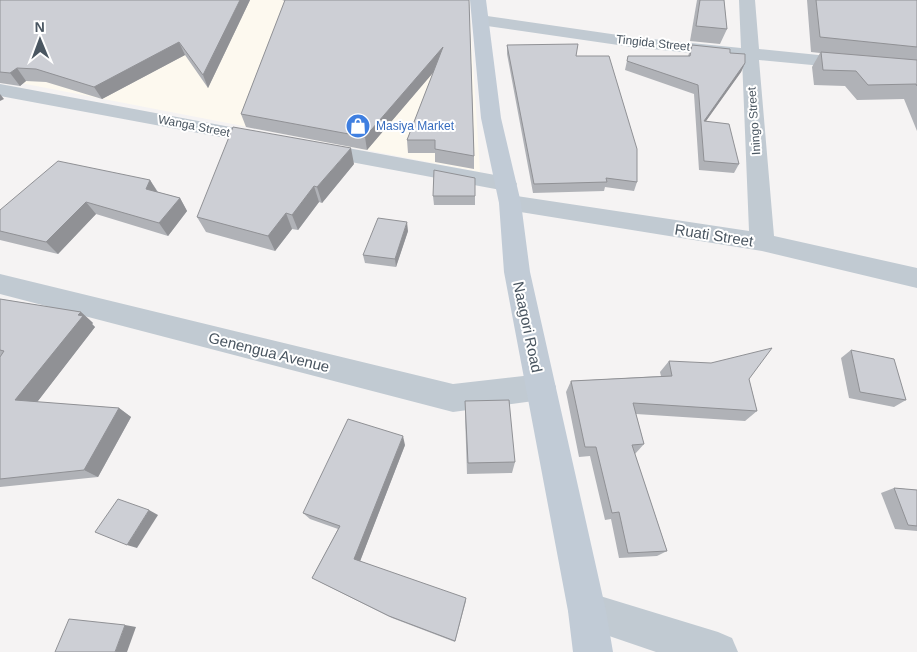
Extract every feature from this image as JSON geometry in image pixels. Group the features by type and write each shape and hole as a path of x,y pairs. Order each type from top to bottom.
{"street":[{"name":"Iningo Street","path":"747,0 762,242"},
{"name":"Tingida Street","path":"479,10 632,42 917,70"},
{"name":"Naagori Road","path":"479,10 491,118 508,194 516,272 587,611 593,652"},
{"name":"Wanga Street","path":"0,90 296,145 508,194"},
{"name":"Ruati Street","path":"508,194 762,242 917,278"},
{"name":"Genengua Avenue","path":"0,284 453,398 541,387"},
{"path":"587,611 718,652"}],"shaded area":[{"name":"Masiya Market","path":"0,0 469,0 480,172 0,79"}],"building":[{"path":"0,0 240,0 203,75 179,42 94,87 36,69 17,68 10,73 0,72"},
{"path":"285,0 469,0 474,156 435,149 435,140 407,140 443,47 365,137 241,114"},
{"path":"700,0 724,0 727,29 696,26"},
{"path":"816,0 917,0 917,47 820,37"},
{"path":"578,44 576,56 609,56 637,149 637,182 606,178 607,182 534,184 507,45"},
{"path":"692,45 730,49 730,53 745,54 745,63 704,121 729,124 739,164 704,161 698,85 627,61 628,56 690,56"},
{"path":"821,52 917,60 917,86 916,84 868,85 856,71 823,70"},
{"path":"233,127 351,148 317,187 314,186 292,215 286,213 268,236 197,217"},
{"path":"58,161 150,180 146,189 180,198 159,223 86,202 46,242 0,231 0,210"},
{"path":"434,170 475,178 475,196 433,196"},
{"path":"378,218 407,222 395,259 363,255"},
{"path":"0,299 81,312 78,315 83,316 15,400 119,408 84,470 0,479 0,357 4,351 0,350"},
{"path":"772,348 749,379 757,411 633,403 644,444 632,445 667,551 628,553 619,512 612,513 596,447 585,447 571,381 672,376 669,361 711,363"},
{"path":"851,350 894,359 906,400 860,392"},
{"path":"509,400 515,462 468,463 465,401"},
{"path":"348,419 403,436 354,559 466,598 455,641 389,616 312,578 340,526 303,513"},
{"path":"894,488 917,490 917,526 908,525"},
{"path":"118,499 149,510 127,545 95,532"},
{"path":"69,619 125,625 115,652 55,652"}],"place":[{"name":"Masiya Market","path":"358,126"}]}
